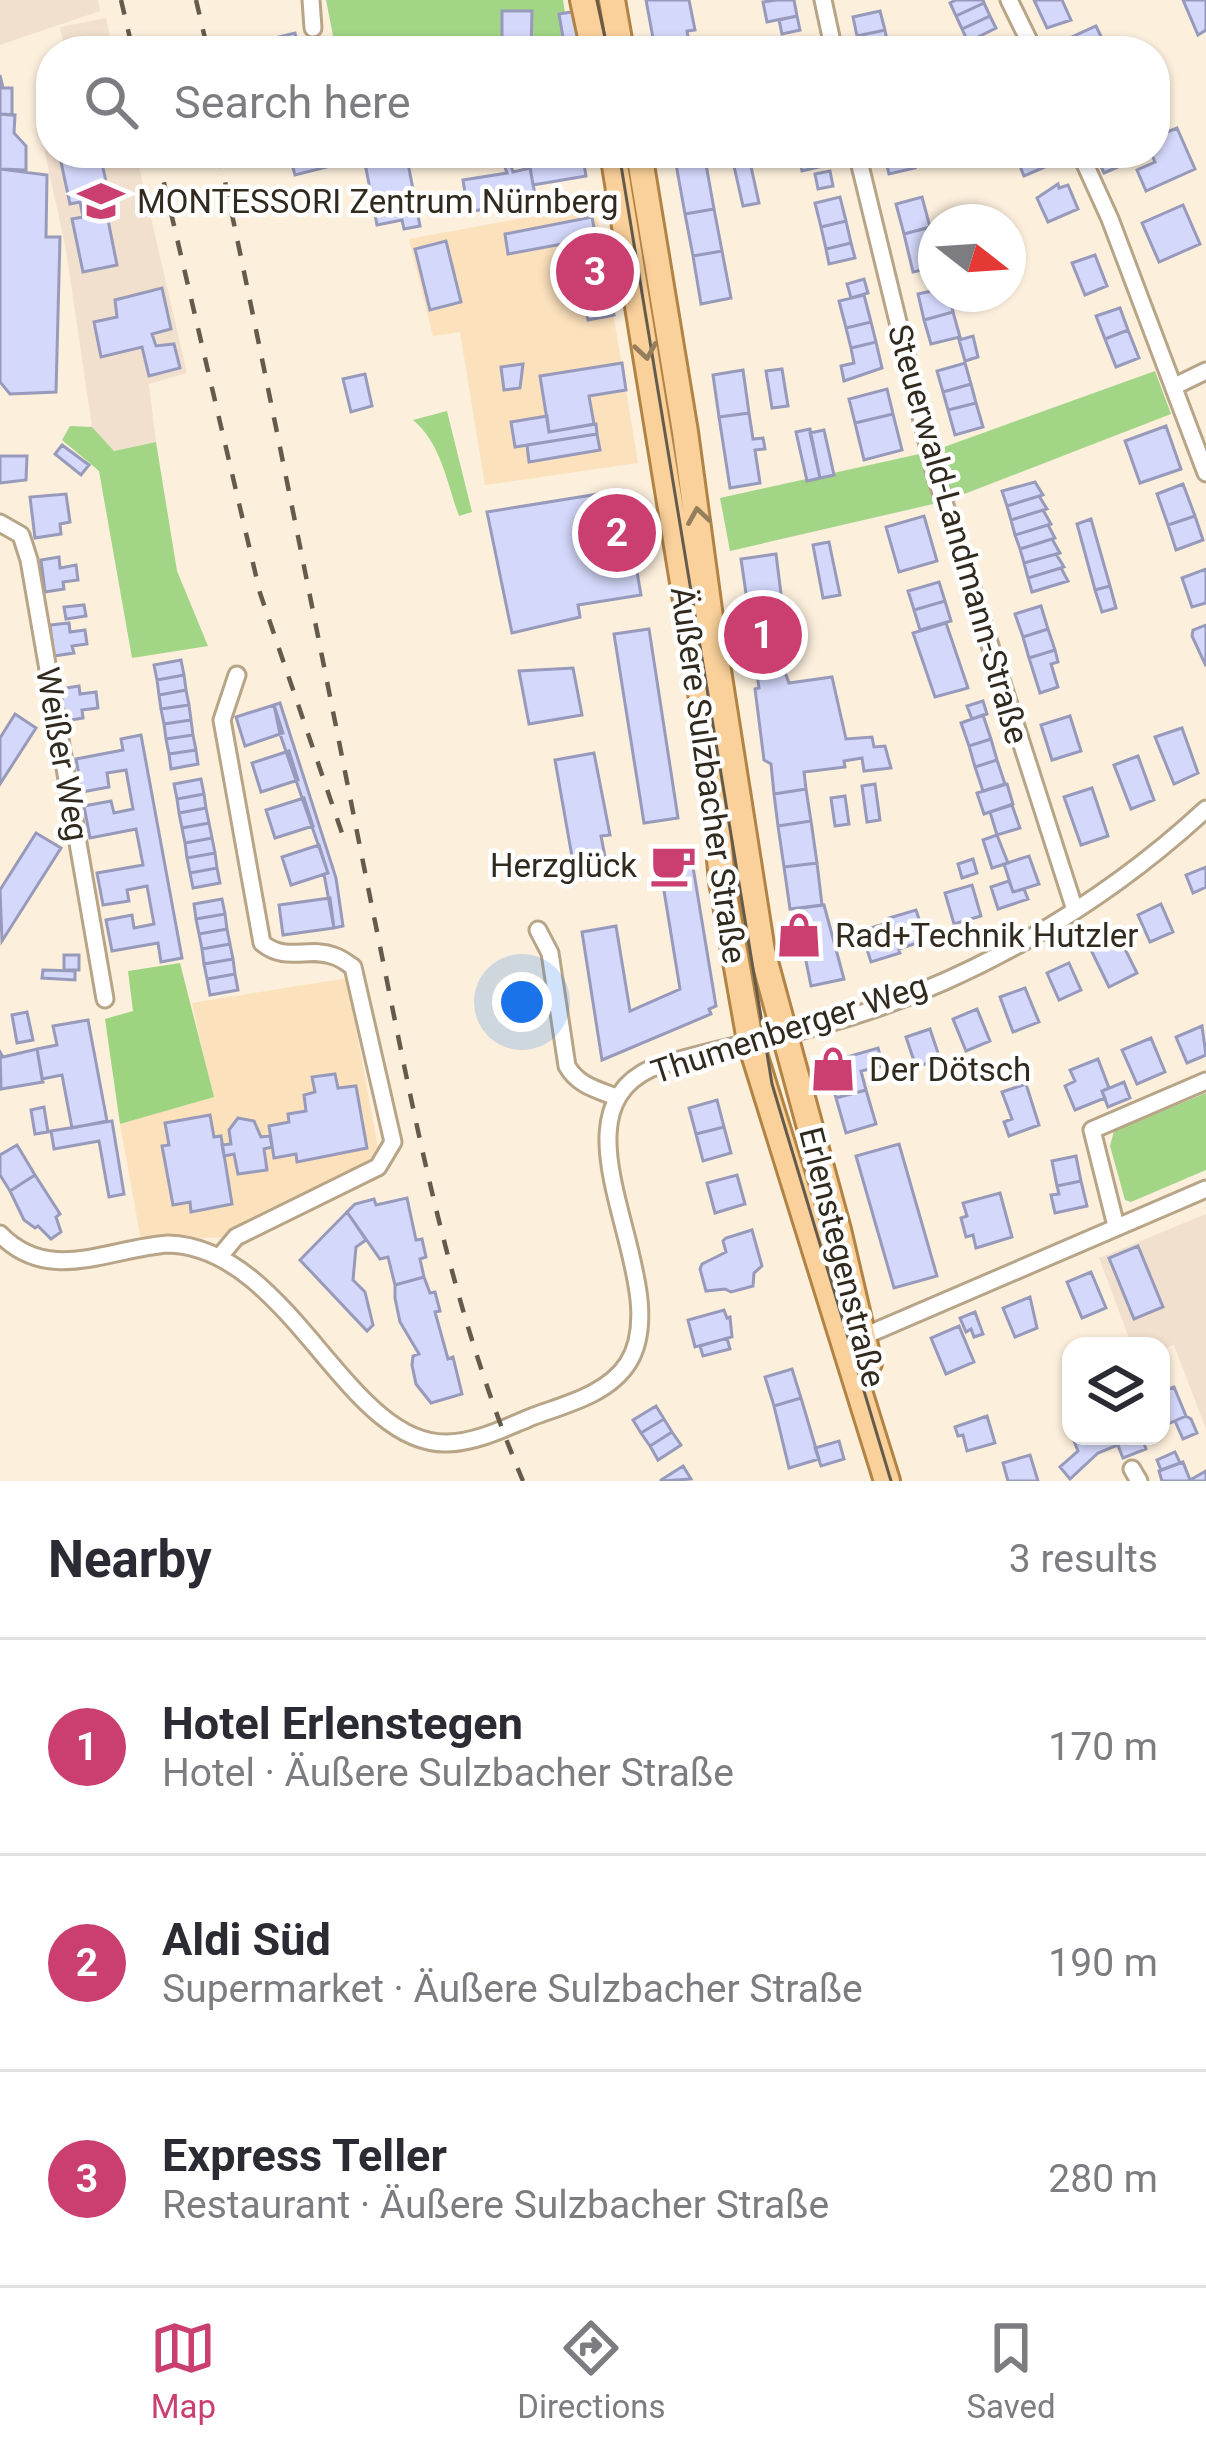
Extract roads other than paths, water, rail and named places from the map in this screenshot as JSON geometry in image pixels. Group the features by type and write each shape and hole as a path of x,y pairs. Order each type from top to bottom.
{"main road":[{"path":"583,0 591,36"},
{"path":"612,0 618,36"},
{"name":"Äußere Sulzbacher Straße","path":"620,168 634,201 697,505 744,840 782,1034"},
{"name":"Äußere Sulzbacher Straße","path":"637,168 634,201 711,754 722,882 750,1041"},
{"name":"Erlenstegenstraße","path":"782,1034 832,1208 854,1340 886,1481"},
{"name":"Erlenstegenstraße","path":"750,1041 903,1481"}],"street":[{"path":"311,0 314,28"},
{"path":"823,0 831,36"},
{"path":"1009,0 1027,36"},
{"name":"Steuerwald-Landmann-Straße","path":"861,168 935,474 1076,910"},
{"path":"1088,168 1206,472"},
{"path":"1175,386 1206,370"},
{"name":"Weißer Weg","path":"0,523 21,535 29,560 106,999"},
{"path":"0,1234 14,1248 54,1263 168,1244 221,1255 236,1237 378,1166 393,1142 353,967 331,954 274,953 262,943 222,720 237,674"},
{"name":"Thumenberger Weg","path":"221,1255 254,1281 386,1421 404,1433 446,1443 470,1439 586,1396 625,1368 640,1328 609,1145 609,1116 616,1097 636,1076 895,1001 1001,952 1076,910 1206,809"},
{"path":"538,930 550,952 567,1066 586,1086 616,1097"},
{"path":"1116,1226 1093,1130 1206,1081"},
{"path":"854,1340 1206,1189"}],"tram line":[{"path":"597,0 605,36"},
{"path":"621,168 772,1084 891,1481"}],"railway":[{"path":"121,0 129,36"},
{"path":"196,0 204,36"},
{"path":"161,168 260,593 345,842"},
{"path":"222,168 433,1195 472,1340 523,1481"}],"place":[{"name":"MONTESSORI Zentrum Nürnberg","path":"101,201"},
{"name":"Express Teller","path":"595,272"},
{"name":"Aldi Süd","path":"617,533"},
{"name":"Hotel Erlenstegen","path":"763,635"},
{"name":"Herzglück","path":"673,865"},
{"name":"Rad+Technik Hutzler","path":"799,935"},
{"name":"Der Dötsch","path":"833,1069"}]}
